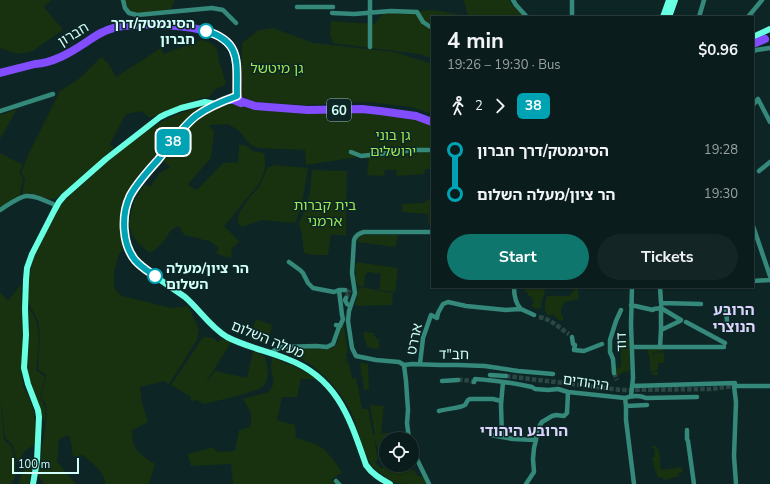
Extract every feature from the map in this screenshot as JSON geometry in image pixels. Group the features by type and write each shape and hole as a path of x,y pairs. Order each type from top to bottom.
{"highway":[{"name":"חברון","path":"0,77 31,70 40,64 68,54 101,32 113,28 133,25 180,26 214,34 221,37 232,46 237,63 237,96"},
{"path":"754,44 765,39"},
{"name":"חברון","path":"0,74 35,64 40,64"},
{"path":"237,96 240,101 246,104"},
{"path":"227,100 246,104"},
{"name":"60","path":"246,104 301,109 380,111 416,116 431,122"}],"street":[{"path":"123,0 125,8 129,13 137,14 212,8 223,10 236,23"},
{"path":"370,0 370,47"},
{"path":"513,0 526,16"},
{"path":"572,0 572,16"},
{"path":"663,16 669,0"},
{"path":"669,16 675,0"},
{"path":"699,16 704,0"},
{"path":"749,16 762,0"},
{"path":"297,7 333,7"},
{"path":"332,13 354,14 391,11 417,12 423,22 431,27"},
{"path":"754,37 770,29"},
{"path":"754,51 770,48"},
{"path":"0,112 53,94"},
{"path":"33,484 37,461 40,417 24,368 26,335 25,309 28,263 38,242 64,196 106,158 160,117 181,108 206,102 216,104 237,96"},
{"path":"754,104 758,99 769,118"},
{"name":"מעלה השלום","path":"216,104 195,117 186,126 142,179 130,196 126,207 125,216 126,243 129,250 134,259 143,268 192,302 211,325 227,337 245,345 298,363 319,376 339,401 346,413 369,470 390,484"},
{"path":"351,152 362,156 414,150 431,150"},
{"path":"759,171 770,162"},
{"path":"0,210 26,196 35,197 57,206"},
{"path":"754,229 770,276"},
{"path":"350,306 354,293 352,273 354,240 358,234 364,232 430,232"},
{"path":"289,262 300,270 313,288 334,292 344,290"},
{"path":"754,281 770,280"},
{"path":"514,288 517,303 521,309"},
{"name":"דוד","path":"631,396 632,288"},
{"path":"660,288 660,347"},
{"path":"271,353 282,347 327,347 333,344 338,325 342,319 338,290"},
{"path":"346,298 346,302 350,306"},
{"name":"אררט","path":"420,364 424,336 431,315 437,318 438,312 443,304 448,302 466,306 506,310 521,309 534,315"},
{"path":"632,305 653,310 661,305 701,304"},
{"path":"661,305 680,320 661,330"},
{"name":"חב\"ד","path":"350,306 348,321 352,348 356,356 399,362 404,365 485,366 553,374"},
{"path":"726,309 727,321"},
{"path":"614,373 613,359 610,352 610,340 621,310"},
{"path":"632,347 724,345 686,322"},
{"path":"572,338 574,350 581,351 602,344"},
{"path":"404,365 408,410 408,432"},
{"path":"490,375 506,376"},
{"name":"היהודים","path":"474,382 474,379 503,382 532,387 535,389 558,389 568,392 625,398 631,396 644,396 646,398 697,398"},
{"path":"442,381 458,380"},
{"path":"502,437 501,401 503,382"},
{"path":"735,385 736,402 734,456 736,484"},
{"path":"632,386 770,386"},
{"path":"526,484 534,472 534,448 539,426 542,422 552,416 564,416 567,413 568,392"},
{"path":"625,398 626,420 634,484"},
{"path":"439,411 462,407 470,399 493,399 501,401"},
{"path":"626,406 647,405"},
{"path":"687,430 694,484"},
{"path":"492,435 513,439 536,440"},
{"path":"419,463 429,484"}],"green space":[{"path":"0,0 51,0 44,7 63,30 31,52 16,54 0,48"},
{"path":"125,0 175,0 170,11 145,13 130,11"},
{"path":"464,0 509,0 511,4 524,16 468,16"},
{"path":"433,10 468,16 431,16 431,58 418,54 333,43 330,34 331,21 374,24 383,14"},
{"name":"גן מיטשל","path":"273,28 313,43 395,52 431,64 431,114 412,107 367,102 305,105 252,102 241,95 242,43 259,30"},
{"path":"201,40 206,41 217,49 226,83 223,86 215,89 209,97 201,98 149,118 142,111 126,114 110,144 114,148 57,198 49,199 31,194 22,195 25,179 21,173 29,153 60,91 80,78 101,57 108,63 116,77 161,48 164,54"},
{"name":"גן בוני ירושלים","path":"236,99 239,103 249,108 312,113 376,113 415,119 431,126 431,169 425,169 424,174 396,176 397,170 385,170 384,176 367,175 369,159 358,157 306,165 305,150 259,148 251,145 238,130 228,124 209,125 214,132 211,158 188,184 190,187 197,190 223,163 238,162 239,145 245,145 253,151 264,153 265,169 260,182 224,226 240,242 238,242 235,247 232,247 231,258 216,253 219,248 208,240 205,241 199,238 184,235 179,226 171,231 163,242 150,253 138,243 132,234 129,223 134,201 145,184 150,187 160,173 170,167 161,158 198,116"},
{"path":"202,107 185,121 140,173 129,189 121,216 120,232 123,248 118,256 114,273 114,285 116,291 122,296 171,308 188,306 199,329 197,340 169,384 164,381 140,387 142,403 148,422 132,430 132,437 138,451 155,464 149,484 105,484 103,476 100,472 83,455 73,457 69,435 59,439 57,461 76,484 44,484 38,475 47,414 46,404 41,397 46,375 38,369 40,335 38,321 28,301 29,280 35,254 55,214 66,199 101,167 133,141 158,124 180,113"},
{"path":"17,109 0,139 0,115"},
{"path":"0,153 23,165 19,173 23,178 19,198 0,207"},
{"path":"273,165 308,168 302,204 295,223 262,220 242,227 238,223 239,213 249,198 259,187 268,167"},
{"name":"בית קברות ארמני","path":"312,170 347,171 346,236 331,234 328,255 304,253 302,234 299,224 310,192"},
{"path":"428,199 431,200 431,224 428,224 428,214 402,212 402,204 424,203"},
{"path":"398,235 395,247 358,242 359,236"},
{"path":"356,262 398,268 395,292 379,290 381,274 368,272 365,275 364,287 358,286 355,281"},
{"path":"21,284 23,348 21,373 23,386 30,399 34,412 35,444 25,451 18,462 12,444 5,438 1,402 4,440 11,446 16,464 15,477 11,484 0,484 0,292 8,301"},
{"path":"359,287 393,293 392,305 355,306"},
{"path":"524,288 545,288 541,307 538,309 532,307 532,304 534,303 533,299 531,299 531,296 528,296 528,292 525,292"},
{"path":"574,288 579,288 579,299 565,302 561,309 563,321 557,319 553,314 548,316 546,314 545,304 547,296 570,296"},
{"path":"28,306 38,327 39,346 36,370 44,376 40,397 45,408 45,421 42,417 27,367 30,325"},
{"path":"256,319 272,325 267,344 250,339"},
{"path":"343,322 348,352 346,353 347,363 349,363 352,379 356,378 362,409 368,409 373,435 375,435 370,405 384,406 381,432 379,432 379,452 374,438 378,459 375,462 379,467 379,472 373,467 366,456 353,416 342,396 325,376 315,368 295,355 284,352 283,349 325,349 333,348 337,344"},
{"path":"364,332 374,333 376,339 379,339 379,349 367,347 365,338 363,337"},
{"path":"203,337 214,338 217,342 221,339 232,341 203,387 215,371 247,378 253,351 265,356 268,374 265,384 262,387 247,393 204,404 195,399 194,401 190,400 191,397 171,385"},
{"path":"622,339 629,339 630,367 629,371 616,377 614,368 621,367"},
{"path":"648,348 663,349 663,351 653,352 654,360 654,353 664,352 664,363 658,363 658,370 654,371 658,372 658,375 652,375 653,371 650,371 650,358 647,352"},
{"path":"272,357 292,365 319,379 301,379 297,397 282,397 277,420 295,425 296,438 319,446 330,456 342,472 332,479 335,484 233,484 231,464 191,466 188,454 213,447 217,452 235,451 239,430 250,427 251,422 250,412 243,399 269,392 273,385 271,367"},
{"path":"360,363 368,364 369,389 364,390"},
{"path":"652,446 656,446 657,449 659,449 661,470 682,467 683,472 678,473 679,476 664,480 663,477 658,478 652,457 655,457 654,448 652,448"},
{"path":"32,457 32,470 29,484 18,484 27,462"},
{"path":"379,472 415,472 416,475 423,477 426,484 395,483"}],"tunnel":[{"path":"345,290 349,292 346,298"},
{"path":"539,317 551,322 569,334"},
{"path":"614,373 617,380"},
{"path":"506,376 621,390 711,389 734,386"},
{"path":"458,380 474,382"}],"bus line":[{"name":"38","path":"155,276 134,259 126,243 125,216 126,207 130,196 142,179 195,117 216,104 237,96 237,63 232,46 221,37 206,31"}],"place":[{"name":"הסינמטק/דרך חברון","path":"206,31"},
{"name":"הר ציון/מעלה השלום","path":"155,276"}],"district":[{"name":"הרובע הנוצרי","path":"734,318"},
{"name":"הרובע היהודי","path":"524,431"}]}
